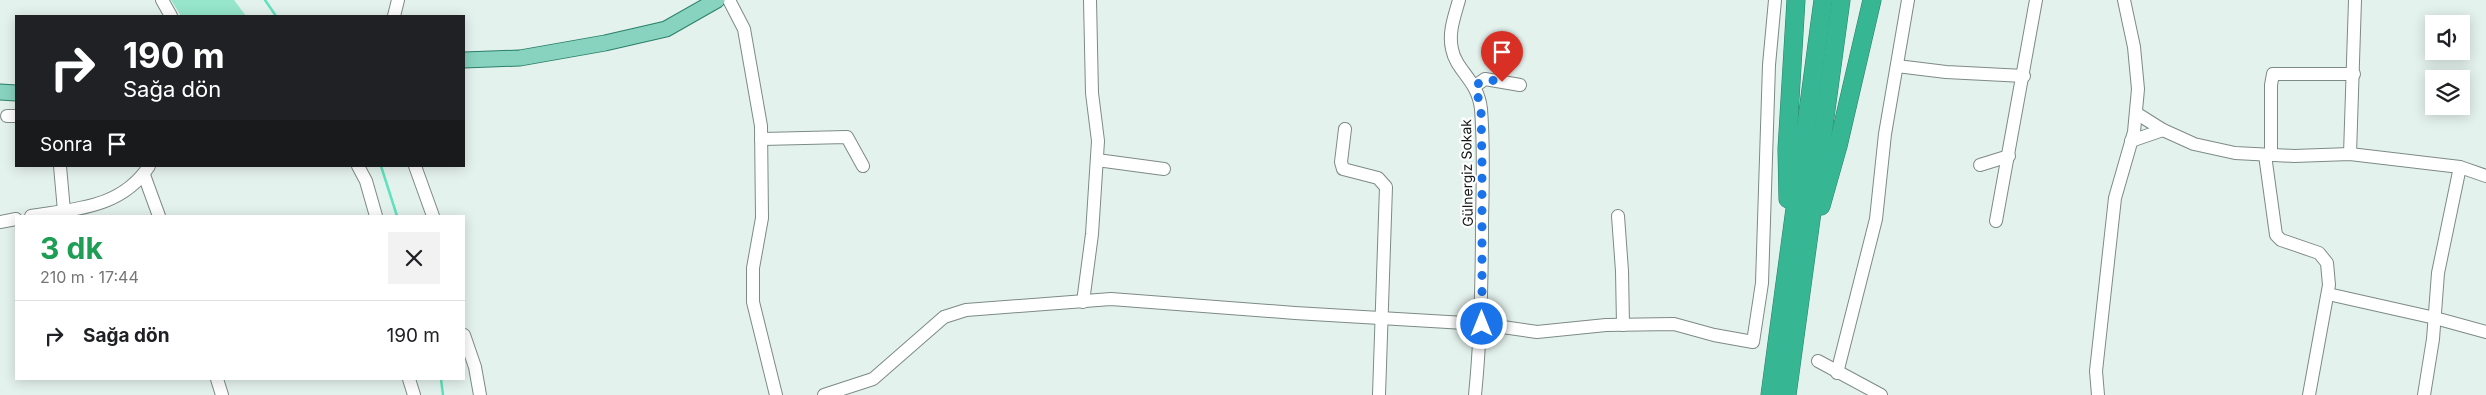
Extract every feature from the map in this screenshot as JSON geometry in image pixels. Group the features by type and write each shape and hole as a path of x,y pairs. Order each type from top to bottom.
{"highway":[{"path":"1794,283 1787,149 1796,0"},
{"path":"1787,395 1794,283 1823,0"},
{"path":"1770,395 1794,283 1840,0"},
{"path":"1794,283 1838,146 1872,0"}],"main road":[{"path":"465,60 520,58 605,43 666,29 717,0"},
{"path":"0,92 15,93"}],"street":[{"path":"162,0 170,15"},
{"path":"394,15 398,0"},
{"path":"729,0 744,28 761,126 762,218 754,268 753,302 776,395"},
{"path":"1083,302 1092,234 1098,141 1092,93 1090,0"},
{"name":"Gülnergiz Sokak","path":"1459,0 1451,27 1452,49 1461,68 1475,86 1481,108 1482,324 1475,395"},
{"path":"824,395 873,379 944,317 966,310 1111,299 1482,324 1537,332 1623,325 1674,324 1714,336 1753,342 1762,282 1769,65 1775,0"},
{"path":"1837,373 1876,219 1885,134 1908,0"},
{"path":"1996,221 2024,76 2036,0"},
{"path":"2098,395 2096,371 2115,198 2131,140 2138,89 2134,47 2124,0"},
{"path":"2350,154 2355,0"},
{"path":"1897,66 1946,72 2024,76"},
{"path":"2309,395 2328,294 2327,263 2319,253 2281,240 2276,235 2268,155 2271,85 2273,74 2354,74"},
{"path":"1475,86 1485,79 1520,85"},
{"path":"2136,113 2163,130 2203,146 2236,153 2268,155 2350,154 2460,167 2486,176"},
{"path":"1345,129 1341,162 1343,169 1378,178 1386,187 1379,395"},
{"path":"2131,140 2163,130"},
{"path":"761,139 847,137 863,166"},
{"path":"1980,165 2009,156"},
{"path":"1097,160 1164,169"},
{"path":"60,167 64,211"},
{"path":"359,167 366,181 376,215"},
{"path":"415,167 432,215"},
{"path":"2424,395 2435,318 2438,273 2460,167"},
{"path":"38,215 107,202 147,171 159,215"},
{"path":"1618,216 1623,325"},
{"path":"0,222 15,219"},
{"path":"2328,294 2435,318 2486,332"},
{"path":"465,338 475,367 480,395"},
{"path":"1818,362 1881,395"},
{"path":"217,380 222,395"},
{"path":"409,380 414,395"}],"green space":[{"path":"171,0 234,0 245,15 180,15"}],"waterway":[{"path":"265,0 275,15"},
{"path":"381,167 397,215"},
{"path":"441,380 443,395"}],"route":[{"path":"1482,324 1483,180 1481,108 1475,86 1485,79 1502,82"}]}
